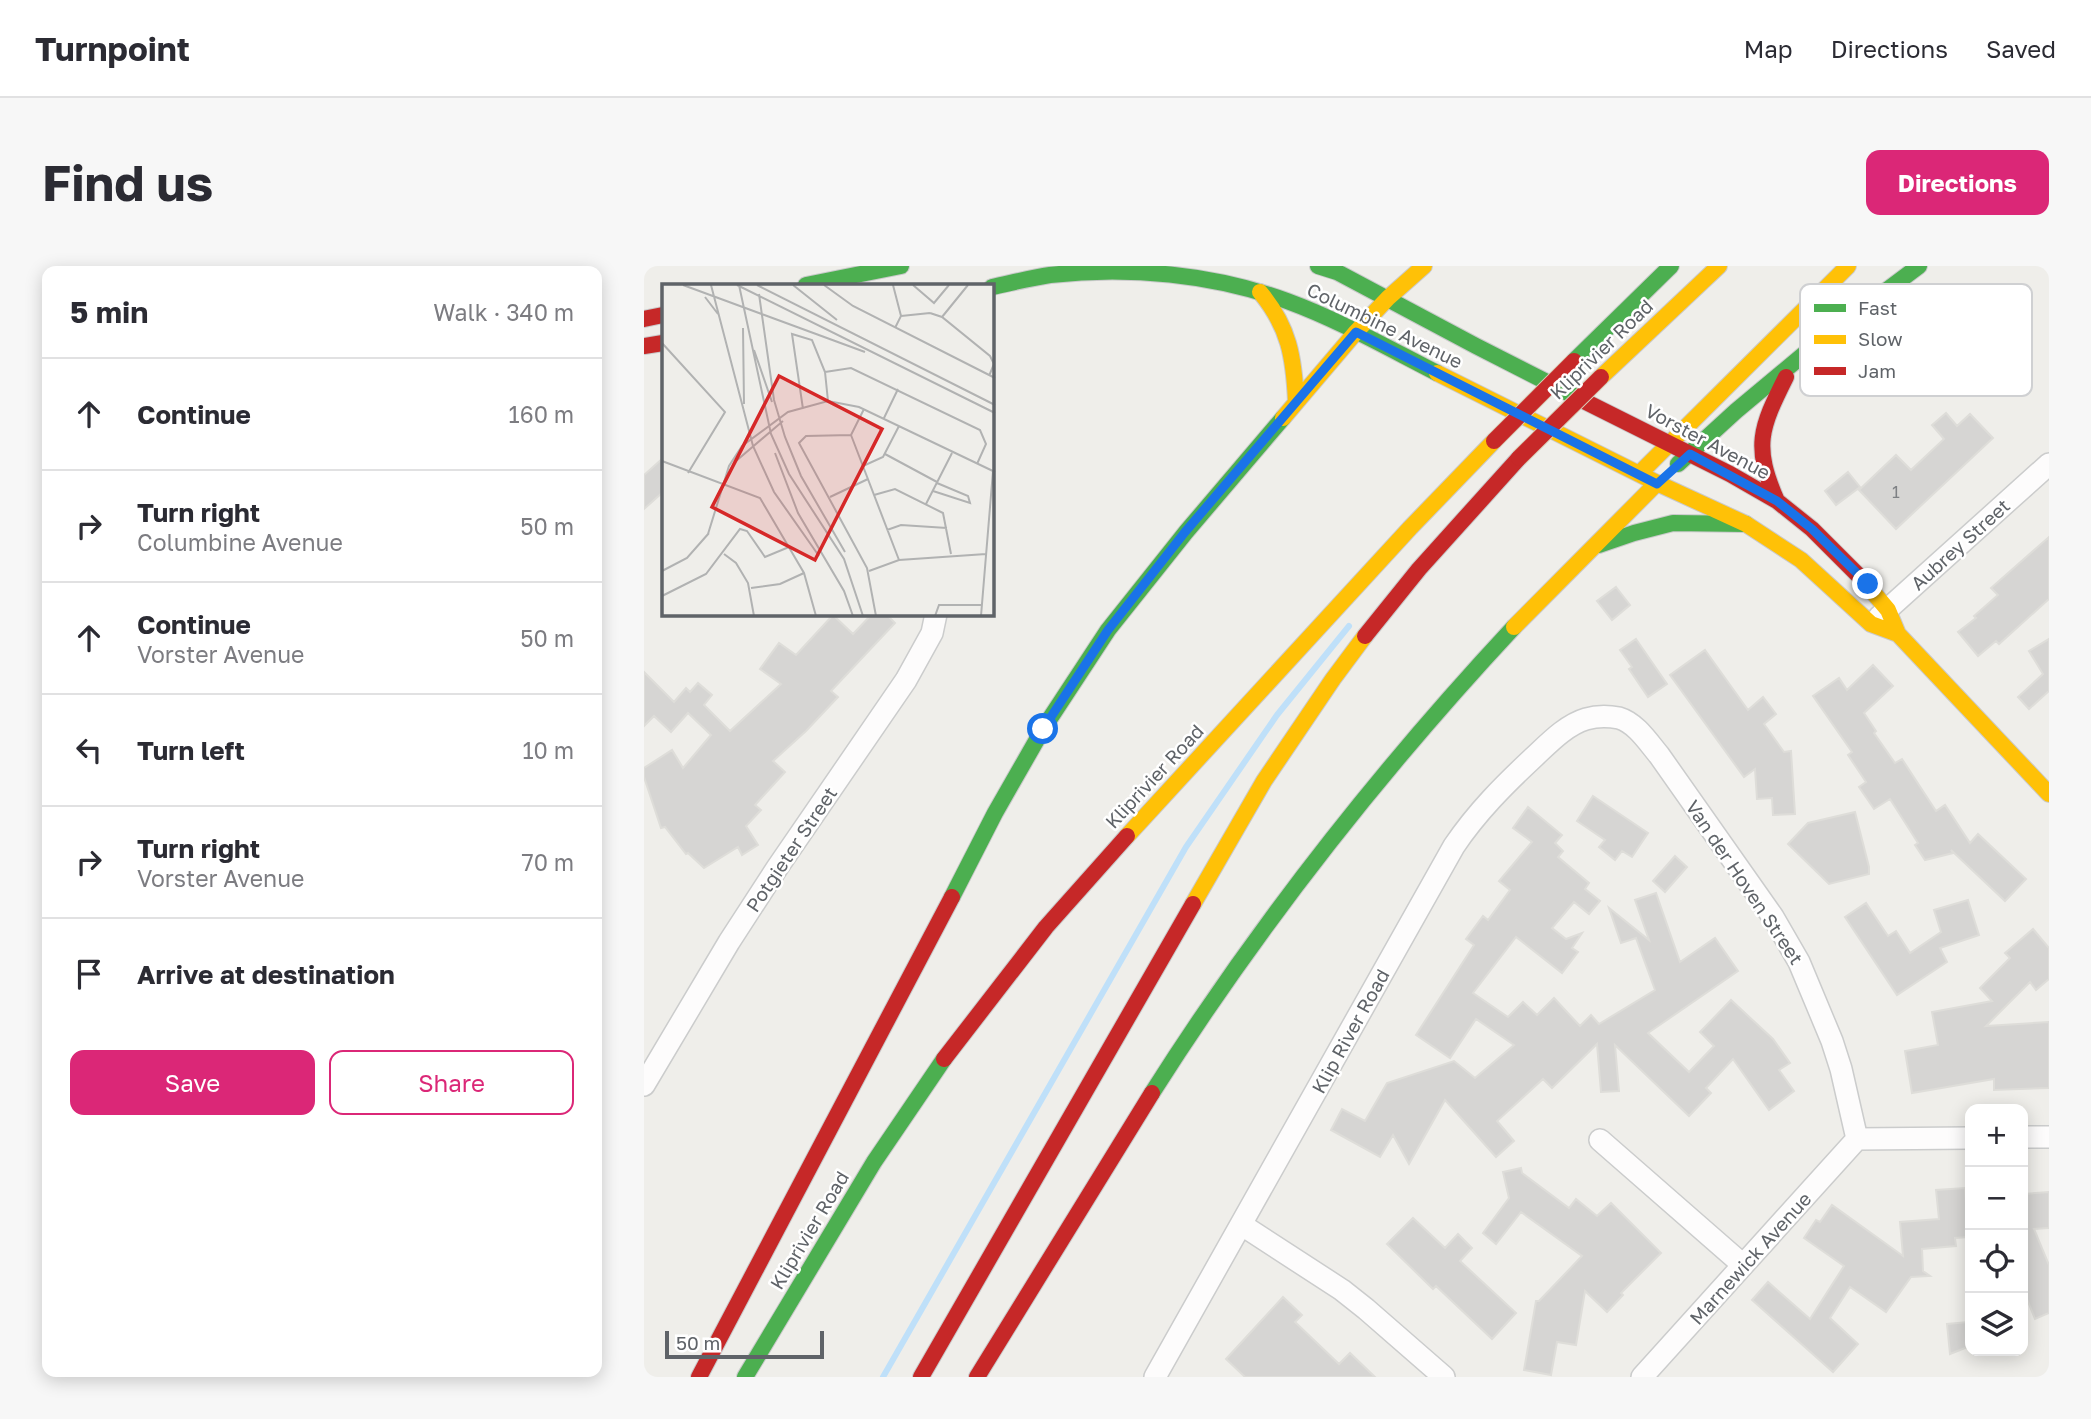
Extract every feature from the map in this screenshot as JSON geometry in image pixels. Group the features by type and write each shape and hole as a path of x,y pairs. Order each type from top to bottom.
{"main road":[{"path":"813,284 878,274 901,266"},
{"name":"Columbine Avenue","path":"1318,266 1337,272 1570,394"},
{"path":"699,1377 995,813 1043,729 1108,630 1185,532 1356,332 1388,298 1424,266"},
{"name":"Kliprivier Road","path":"745,1377 893,1133 969,1024 1032,942 1410,528 1494,440 1671,266"},
{"name":"Kliprivier Road","path":"921,1377 1264,781 1333,679 1419,569 1519,458 1719,266"},
{"path":"1830,284 1848,266"},
{"path":"1895,284 1919,266"},
{"name":"Columbine Avenue","path":"994,287 1050,275 1146,271 1181,275 1260,292 1290,302 1356,332 1508,408"},
{"path":"1260,292 1271,304 1289,338 1296,402"},
{"path":"1639,474 1800,313"},
{"path":"644,319 662,315"},
{"path":"644,346 662,343"},
{"path":"977,1377 1130,1128 1207,1010 1290,893 1379,780 1501,641 1593,547 1657,484 1800,357"},
{"path":"1777,501 1761,461 1761,432 1792,364"},
{"name":"Vorster Avenue","path":"1570,394 1777,501 1812,529 1849,563 1888,610 1898,634 2049,794"},
{"name":"Vorster Avenue","path":"1508,408 1657,484 1746,524 1801,560 1871,624 1898,634"},
{"path":"1593,547 1673,523 1746,524"}],"street":[{"name":"Aubrey Street","path":"1871,624 2049,464"},
{"name":"Potgieter Street","path":"644,1084 757,900 906,680 932,633 936,616"},
{"name":"Van der Hoven Street","path":"1587,719 1621,719 1643,735 1773,918 1799,962 1832,1041 1857,1139"},
{"name":"Klip River Road","path":"1155,1377 1465,830 1499,790 1545,747 1562,732 1587,719"},
{"path":"2028,1137 2049,1137"},
{"path":"1857,1139 1965,1138"},
{"name":"Marnewick Avenue","path":"1645,1376 1857,1139"},
{"path":"1600,1140 1743,1265"},
{"path":"1242,1225 1350,1297 1444,1377"}],"building":[{"path":"1946,413 1957,426 1970,414 1993,438 1896,529 1859,490 1896,455 1911,470 1944,439 1932,425"},
{"path":"662,459 662,493 644,509 644,475"},
{"path":"1848,472 1860,487 1836,505 1825,491"},
{"path":"2049,537 2049,599 1999,644 1996,641 1978,656 1958,632 1998,595 1991,588"},
{"path":"1616,587 1630,605 1612,620 1597,601"},
{"path":"832,616 853,634 870,616 888,616 895,623 831,691 838,697 773,761 785,772 755,805 761,810 746,826 758,845 742,855 738,847 704,868 686,854 665,827 661,828 644,777 644,768 672,750 683,768 711,735 688,713 671,732 654,716 644,726 644,672 674,702 686,688 690,692 698,683 712,695 704,705 730,731 781,684 760,669 779,643 796,655"},
{"path":"1636,639 1667,684 1648,697 1620,650"},
{"path":"2049,639 2049,691 2029,709 2018,697 2043,674 2029,651"},
{"path":"1705,650 1748,710 1763,697 1776,714 1764,724 1784,752 1791,751 1795,814 1773,815 1772,798 1757,799 1755,769 1744,777 1670,675"},
{"path":"1873,665 1893,686 1864,713 1876,731 1874,733 1895,763 1902,759 1936,811 1945,805 1970,843 1978,834 2026,879 2005,901 1951,850 1953,853 1925,860 1915,845 1918,843 1890,799 1874,809 1859,787 1866,782 1848,755 1852,752 1813,696 1839,678 1847,690"},
{"path":"1593,796 1648,833 1632,857 1622,851 1615,860 1599,847 1605,840 1577,821"},
{"path":"1528,807 1562,835 1555,843 1563,851 1558,857 1589,883 1585,889 1600,901 1589,914 1574,902 1552,928 1566,939 1582,933 1572,948 1578,952 1562,973 1516,937 1473,993 1508,1017 1523,1002 1537,1015 1554,998 1580,1026 1591,1015 1599,1024 1655,990 1636,938 1621,943 1609,908 1649,940 1635,900 1656,893 1680,962 1715,938 1738,971 1648,1033 1689,1072 1714,1046 1700,1032 1731,1000 1773,1039 1790,1063 1779,1070 1794,1091 1769,1110 1733,1059 1706,1088 1711,1093 1689,1116 1615,1045 1619,1091 1601,1092 1597,1044 1552,1088 1543,1079 1497,1121 1514,1141 1496,1157 1445,1100 1409,1164 1393,1135 1380,1157 1331,1130 1342,1109 1365,1121 1387,1083 1454,1061 1475,1078 1514,1045 1476,1019 1450,1058 1416,1035 1474,945 1466,939 1483,916 1488,920 1510,890 1499,881 1532,842 1513,828"},
{"path":"1855,812 1869,874 1829,884 1788,844 1808,823"},
{"path":"1675,856 1687,867 1665,892 1653,881"},
{"path":"1968,900 1979,935 1940,948 1947,962 1897,995 1845,917 1866,903 1888,936 1896,931 1910,953 1941,932 1934,910"},
{"path":"2033,929 2049,948 2049,979 2036,990 2030,982 1986,1026 2049,1022 2049,1088 1994,1090 1994,1079 1912,1093 1905,1051 1938,1045 1932,1012 1992,1001 1980,988 2010,958 2005,953"},
{"path":"1521,1168 1522,1173 1569,1208 1576,1199 1597,1216 1611,1203 1661,1253 1621,1293 1623,1295 1607,1312 1585,1291 1576,1345 1557,1342 1551,1375 1524,1370 1536,1301 1582,1256 1521,1212 1496,1244 1483,1233 1509,1198 1503,1172"},
{"path":"1965,1188 1965,1237 1955,1238 1956,1246 1922,1249 1923,1271 1930,1276 1911,1277 1886,1312 1850,1287 1830,1318 1858,1344 1833,1372 1752,1300 1768,1282 1810,1319 1844,1266 1804,1238 1816,1220 1820,1222 1832,1205 1903,1256 1900,1222 1939,1219 1936,1190"},
{"path":"2049,1192 2049,1228 2034,1229 2049,1265 2049,1313 2035,1319 2028,1302 2028,1194"},
{"path":"1413,1218 1445,1248 1458,1234 1472,1248 1460,1261 1516,1313 1492,1339 1436,1286 1433,1289 1387,1244"},
{"path":"1283,1297 1302,1315 1295,1322 1339,1364 1350,1353 1375,1377 1245,1377 1226,1359"},
{"path":"1965,1322 1965,1348 1950,1354 1947,1324"}],"waterway":[{"path":"883,1377 1186,847 1277,715 1349,626"}],"traffic: fast":[{"path":"811,284 901,266"},
{"path":"1318,266 1337,272 1582,400"},
{"path":"1574,361 1671,266"},
{"path":"1895,284 1919,266"},
{"path":"994,287 1043,276 1110,271 1170,274 1230,284 1287,301 1325,317 1437,373"},
{"path":"1678,464 1800,358"},
{"path":"952,897 995,813 1043,729 1108,630 1186,532 1283,418"},
{"path":"1599,545 1673,523 1746,524"},
{"path":"1152,1093 1234,970 1322,852 1415,738 1514,627"},
{"path":"745,1377 874,1162 944,1059"}],"traffic: slow":[{"path":"1356,332 1388,298 1424,266"},
{"path":"1601,377 1719,266"},
{"path":"1830,284 1848,266"},
{"path":"1260,292 1284,330 1294,371 1296,402"},
{"path":"1639,474 1800,314"},
{"path":"1283,418 1356,332"},
{"path":"1437,373 1657,483 1746,524 1801,560 1871,624 1898,634"},
{"path":"1127,836 1410,528 1494,441"},
{"path":"1514,627 1657,483"},
{"path":"1861,578 1888,610 1898,634 2049,794"},
{"path":"1193,904 1264,781 1365,636"}],"traffic: jam":[{"path":"644,319 662,315"},
{"path":"644,346 662,343"},
{"path":"1494,441 1574,361"},
{"path":"1519,458 1601,377"},
{"path":"1777,501 1769,482 1762,451 1765,425 1786,377"},
{"path":"1582,400 1730,474 1777,501 1812,529 1861,578"},
{"path":"1365,636 1419,569 1519,458"},
{"path":"944,1059 1046,927 1127,836"},
{"path":"699,1377 952,897"},
{"path":"921,1377 1193,904"},
{"path":"977,1377 1152,1093"}],"route":[{"path":"1043,729 1108,630 1185,532 1356,332 1657,484 1690,454 1777,501 1812,529 1868,584"}]}
